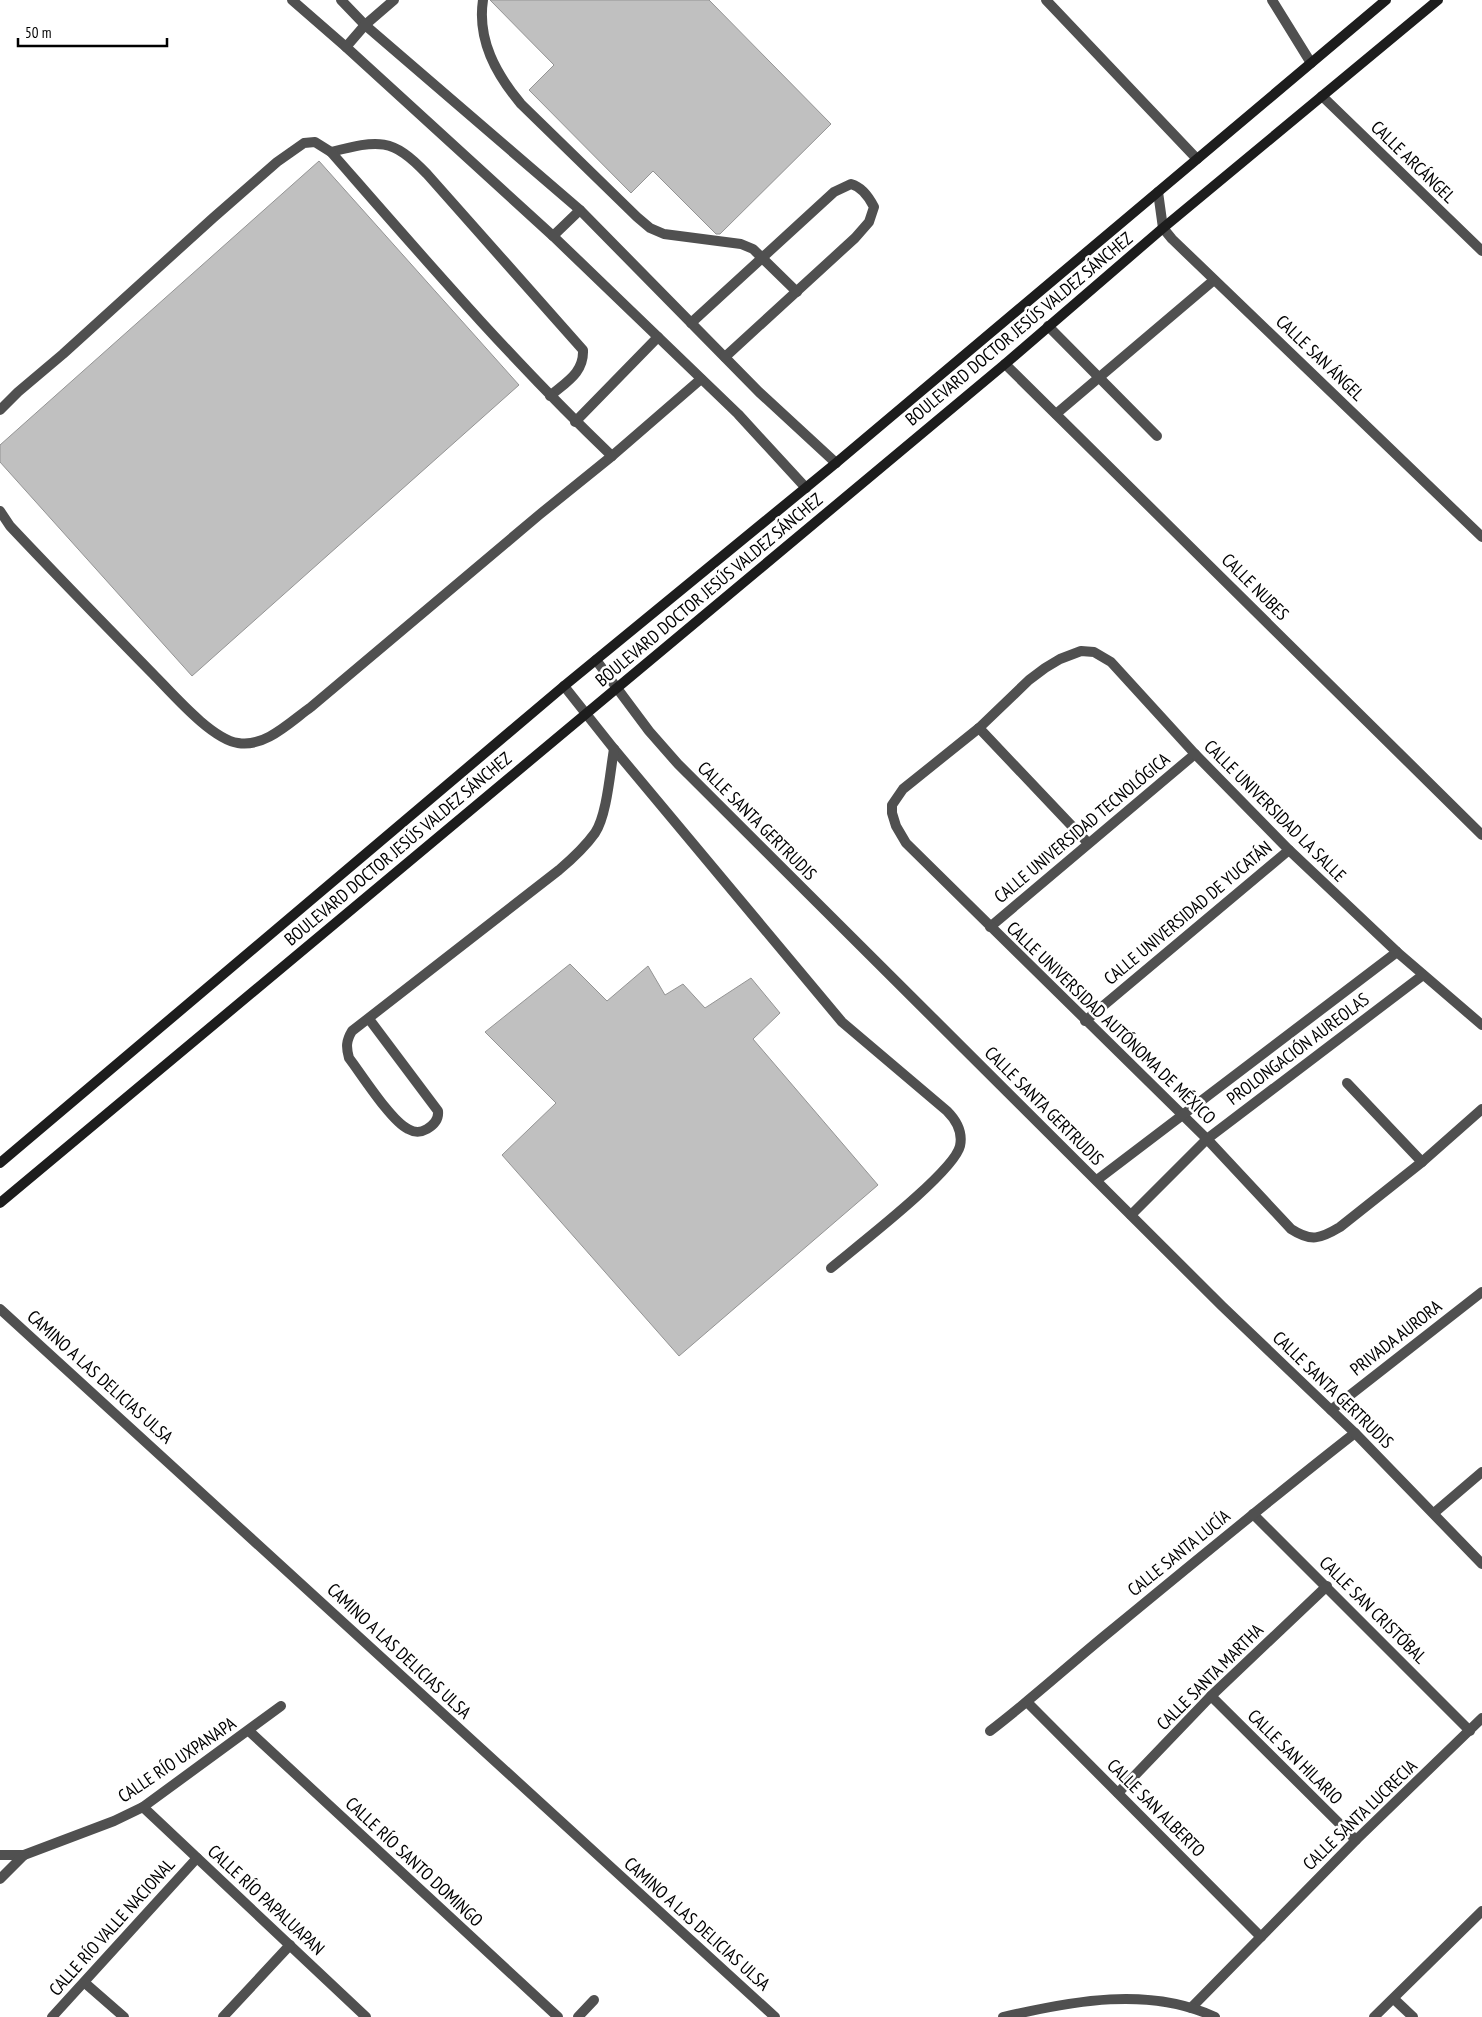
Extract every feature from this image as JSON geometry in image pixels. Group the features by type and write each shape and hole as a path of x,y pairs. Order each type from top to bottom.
{"main road":[{"name":"BOULEVARD DOCTOR JESÚS VALDEZ SÁNCHEZ","path":"0,1163 564,686 836,463 1386,0"},
{"name":"BOULEVARD DOCTOR JESÚS VALDEZ SÁNCHEZ","path":"0,1203 1005,364 1163,228 1438,0"}],"street":[{"path":"292,0 553,236 738,414 806,488"},
{"path":"341,0 365,25 580,210 691,323 836,463"},
{"path":"346,47 365,25 394,0"},
{"path":"483,0 481,16 490,59 509,89 520,104 637,217 650,228 664,234 741,244 753,249 797,292"},
{"path":"1046,0 1197,159"},
{"path":"1272,0 1311,63"},
{"name":"CALLE ARCÁNGEL","path":"1322,96 1482,251"},
{"path":"0,410 277,162 304,143 315,142 331,152 481,322 575,422 612,456"},
{"path":"331,152 365,143 397,148 410,156 453,203 583,350 583,360 579,370 550,396"},
{"path":"691,323 834,192 851,184 862,189 874,207 869,222 856,238 726,357"},
{"path":"1158,192 1163,228"},
{"path":"553,236 580,210"},
{"name":"CALLE SAN ÁNGEL","path":"1163,228 1214,280 1482,537"},
{"path":"1056,414 1214,280"},
{"path":"1048,326 1156,436"},
{"path":"575,422 658,337"},
{"name":"CALLE NUBES","path":"1005,364 1482,835"},
{"path":"0,511 10,526 101,622 205,724 228,739 238,743 252,743 276,732 311,707 538,515 612,456 701,379"},
{"name":"CALLE UNIVERSIDAD LA SALLE","path":"979,728 1029,680 1060,659 1080,651 1094,652 1111,662 1195,754 1289,850 1397,952 1482,1025"},
{"name":"CALLE SANTA GERTRUDIS","path":"596,660 649,732 678,764 1228,1312 1355,1432 1482,1564"},
{"path":"564,686 614,749 842,1022 948,1111 957,1122 961,1139 960,1148 955,1157 891,1219 831,1268"},
{"path":"979,728 1088,843"},
{"name":"CALLE UNIVERSIDAD AUTÓNOMA DE MÉXICO","path":"979,728 903,789 892,805 896,826 906,843 1207,1139 1291,1229 1304,1237 1326,1235 1356,1215 1422,1162"},
{"path":"369,1019 438,1111 436,1122 423,1131 415,1132 399,1122 349,1058 346,1040 352,1031 559,870 580,851 596,832 606,803 614,749"},
{"name":"CALLE UNIVERSIDAD TECNOLÓGICA","path":"990,927 1195,754"},
{"name":"CALLE UNIVERSIDAD DE YUCATÁN","path":"1085,1021 1289,850"},
{"name":"PROLONGACIÓN AUREOLAS","path":"1097,1180 1397,952"},
{"name":"PROLONGACIÓN AUREOLAS","path":"1131,1215 1207,1139 1423,975"},
{"path":"1347,1083 1422,1162 1482,1109"},
{"name":"PRIVADA AURORA","path":"1331,1410 1482,1292"},
{"name":"CAMINO A LAS DELICIAS ULSA","path":"0,1308 775,2017"},
{"name":"CALLE SANTA LUCÍA","path":"990,1731 1355,1432"},
{"path":"1434,1513 1482,1472"},
{"name":"CALLE SAN CRISTÓBAL","path":"1253,1514 1470,1731"},
{"name":"CALLE SANTA MARTHA","path":"1118,1793 1211,1696 1326,1586"},
{"name":"CALLE SAN HILARIO","path":"1211,1696 1356,1840"},
{"name":"CALLE SAN ALBERTO","path":"1027,1702 1261,1937"},
{"name":"CALLE RÍO UXPANAPA","path":"0,1855 24,1854 114,1821 143,1807 281,1706"},
{"name":"CALLE SANTA LUCRECIA","path":"1191,2008 1356,1840 1482,1718"},
{"name":"CALLE RÍO SANTO DOMINGO","path":"249,1731 558,2017"},
{"name":"CALLE RÍO PAPALUAPAN","path":"143,1807 366,2017"},
{"path":"0,1880 24,1854"},
{"name":"CALLE RÍO VALLE NACIONAL","path":"52,2017 85,1983 196,1858"},
{"path":"1374,2017 1482,1911"},
{"path":"223,2017 290,1945"},
{"path":"85,1983 124,2017"},
{"path":"1003,2017 1057,2005 1100,1999 1161,2001 1191,2008 1215,2017"},
{"path":"1394,1999 1412,2017"},
{"path":"578,2017 594,2000"}],"building":[{"path":"490,0 709,0 831,124 720,234 716,234 653,171 631,193 529,90 554,65"},
{"path":"319,161 519,385 192,676 0,462 0,445"},
{"path":"570,964 607,1001 648,966 665,995 683,984 705,1008 751,978 780,1013 753,1039 878,1185 679,1356 502,1155 556,1103 485,1032"}]}
